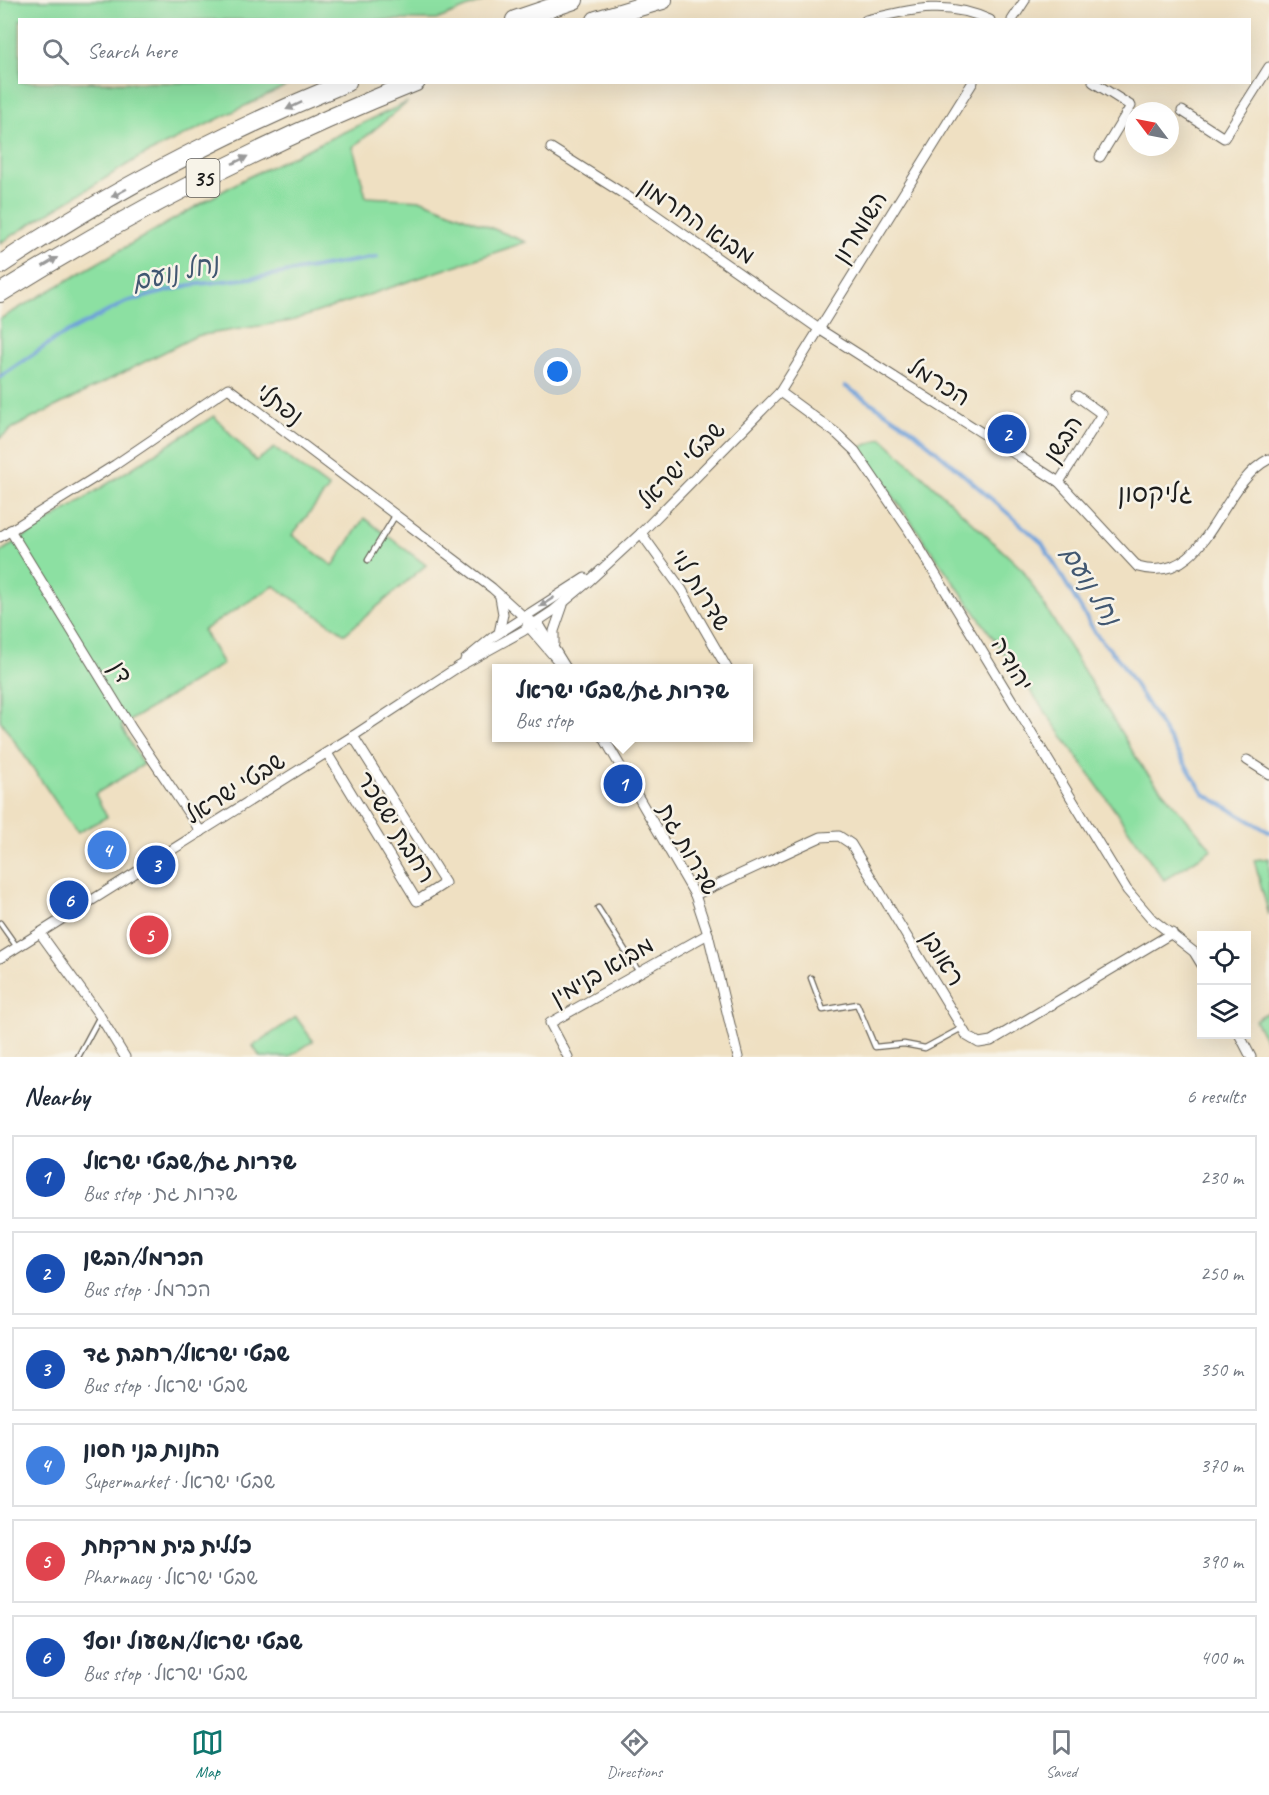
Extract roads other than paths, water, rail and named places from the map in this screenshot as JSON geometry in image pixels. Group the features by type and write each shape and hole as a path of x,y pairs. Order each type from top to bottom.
{"highway":[{"path":"521,18 574,0"},
{"path":"603,18 663,0"},
{"name":"35","path":"0,265 82,213 249,128 344,84"},
{"name":"35","path":"0,293 96,234 213,173 412,84"}],"street":[{"path":"1013,18 1025,0"},
{"path":"875,18 933,5 956,5 971,9 987,18"},
{"path":"1182,111 1224,138 1269,67"},
{"name":"השומרון","path":"780,392 972,84"},
{"path":"1096,84 1131,106 1100,157"},
{"name":"מבוא החרמון","path":"551,148 646,208 819,329"},
{"name":"הכרמל","path":"819,329 1059,482 1138,567 1154,571 1182,563 1198,547 1250,472 1269,459"},
{"name":"נפתלי","path":"0,537 115,465 228,388 497,592 524,617"},
{"name":"שבטי ישראל","path":"0,958 327,753 458,667 532,626 565,602 641,533 780,392"},
{"name":"יהודה","path":"780,392 828,426 855,451 908,529 1127,890 1152,919 1172,933 1197,957"},
{"name":"הבשן","path":"1059,482 1102,414 1077,396"},
{"name":"דן","path":"10,530 132,729 201,832"},
{"name":"שדרות לוי","path":"641,533 682,590 724,664"},
{"name":"שבטי ישראל","path":"458,667 499,633 607,564"},
{"path":"497,592 502,602 503,614 499,633"},
{"path":"554,646 554,631 565,602"},
{"path":"524,617 561,664"},
{"path":"532,626 554,646 563,664"},
{"name":"רחבת יששכר","path":"327,753 417,901 445,883 353,736"},
{"name":"שדרות גת","path":"606,742 695,895 708,934 738,1057"},
{"path":"1247,760 1269,774"},
{"name":"ראובן","path":"695,895 821,837 839,836 851,844 968,1036 979,1043 991,1041 1172,933"},
{"path":"40,933 100,1016 125,1057"},
{"name":"מבוא בנימין","path":"568,1057 550,1023 708,934"},
{"path":"1241,1039 1251,1057"}],"lane":[{"path":"368,560 396,516"},
{"path":"598,908 639,972"},
{"path":"0,922 16,947"},
{"path":"811,978 823,1010 857,1004 875,1047 904,1044 925,1048 963,1028"},
{"path":"78,1057 100,1016"}],"waterway":[{"name":"נחל נועם","path":"0,377 57,338 126,302 190,285 260,277 377,257"},
{"name":"נחל נועם","path":"845,386 911,429 1042,543 1096,634 1120,661 1204,794 1269,832"}],"place":[{"name":"הכרמל/הבשן","path":"1007,434"},
{"name":"שדרות גת/שבטי ישראל","path":"623,784"},
{"name":"החנות בני חסון","path":"107,850"},
{"name":"שבטי ישראל/רחבת גד","path":"156,865"},
{"name":"שבטי ישראל/משעול יוסף","path":"69,900"},
{"name":"כללית בית מרקחת","path":"149,935"}],"district":[{"name":"גליקסון","path":"1155,493"}]}
